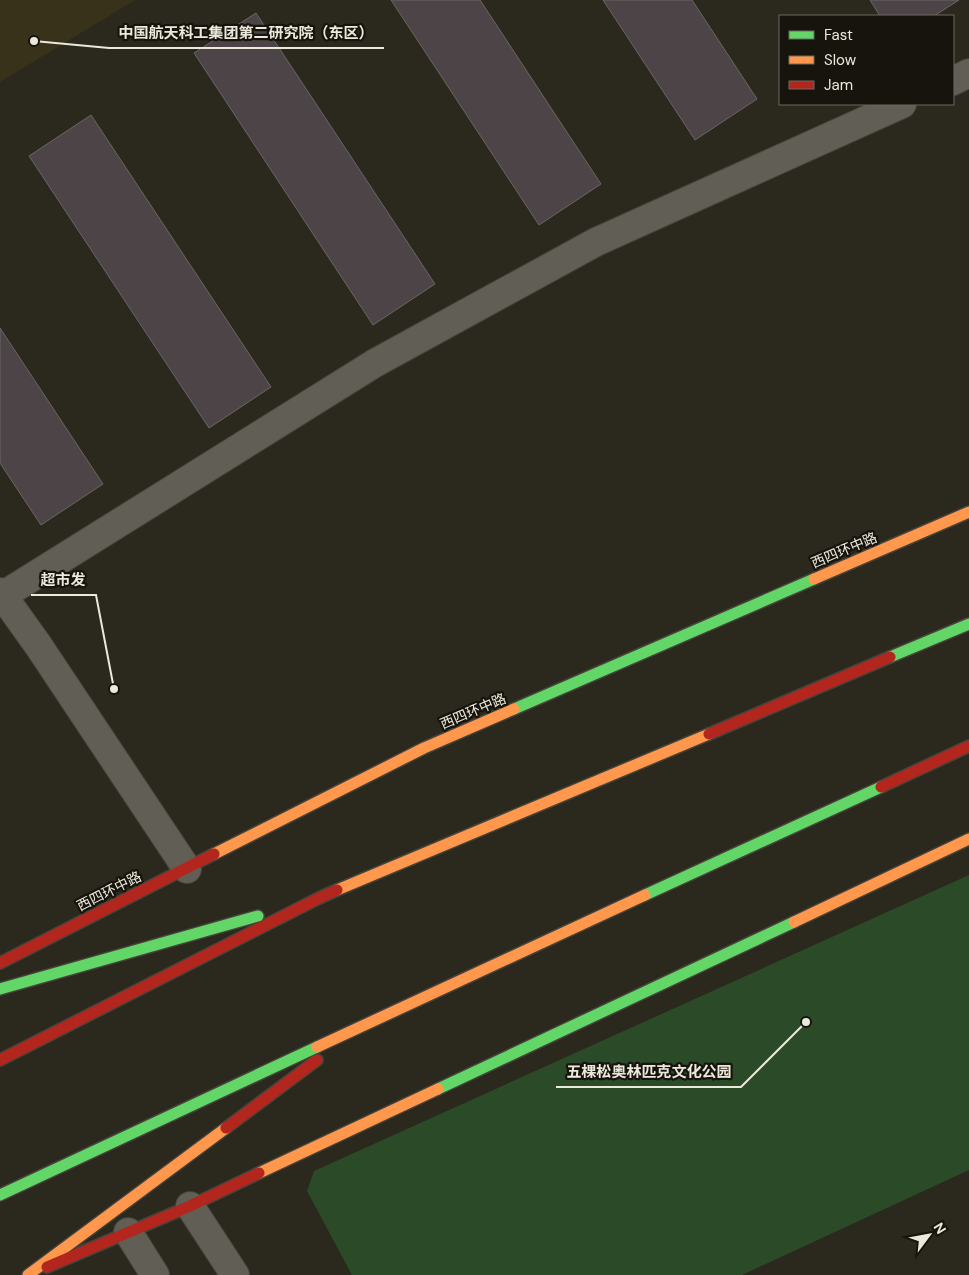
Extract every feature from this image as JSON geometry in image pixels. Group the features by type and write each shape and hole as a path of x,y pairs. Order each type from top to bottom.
{"main road":[{"name":"西四环中路","path":"0,963 424,748 969,512"},
{"path":"0,1060 319,898 969,624"},
{"path":"0,1195 969,746"},
{"path":"29,1275 190,1206 969,839"},
{"path":"0,989 319,898"},
{"path":"29,1275 364,1025"}],"street":[{"path":"954,80 969,73"},
{"path":"187,869 38,645 1,594 384,358 596,242 900,105"},
{"path":"190,1206 235,1275"},
{"path":"128,1232 155,1275"}],"shaded area":[{"path":"0,0 135,0 0,82"}],"green space":[{"path":"969,875 969,1170 742,1275 352,1275 307,1191 314,1171"}],"building":[{"path":"391,0 480,0 601,184 539,225"},
{"path":"603,0 692,0 757,99 695,140"},
{"path":"870,0 959,0 936,15 879,15"},
{"path":"256,13 435,284 373,325 194,53"},
{"path":"91,115 271,387 209,428 29,156"},
{"path":"0,328 103,484 41,525 0,463"}],"traffic: fast":[{"path":"514,709 814,579"},
{"path":"890,657 969,624"},
{"path":"645,895 881,787"},
{"path":"0,989 258,916"},
{"path":"438,1089 794,922"},
{"path":"0,1195 317,1047"}],"traffic: slow":[{"path":"814,579 969,512"},
{"path":"214,854 424,748 514,709"},
{"path":"337,890 709,734"},
{"path":"794,922 969,839"},
{"path":"317,1047 645,895"},
{"path":"259,1173 438,1089"},
{"path":"28,1275 226,1128"}],"traffic: jam":[{"path":"709,734 890,657"},
{"path":"881,787 969,746"},
{"path":"0,963 214,854"},
{"path":"0,1060 337,890"},
{"path":"226,1128 317,1060"},
{"path":"47,1267 190,1206 259,1173"}],"place":[{"name":"中国航天科工集团第二研究院（东区）","path":"34,41"},
{"name":"超市发","path":"114,689"},
{"name":"五棵松奥林匹克文化公园","path":"806,1022"}]}
